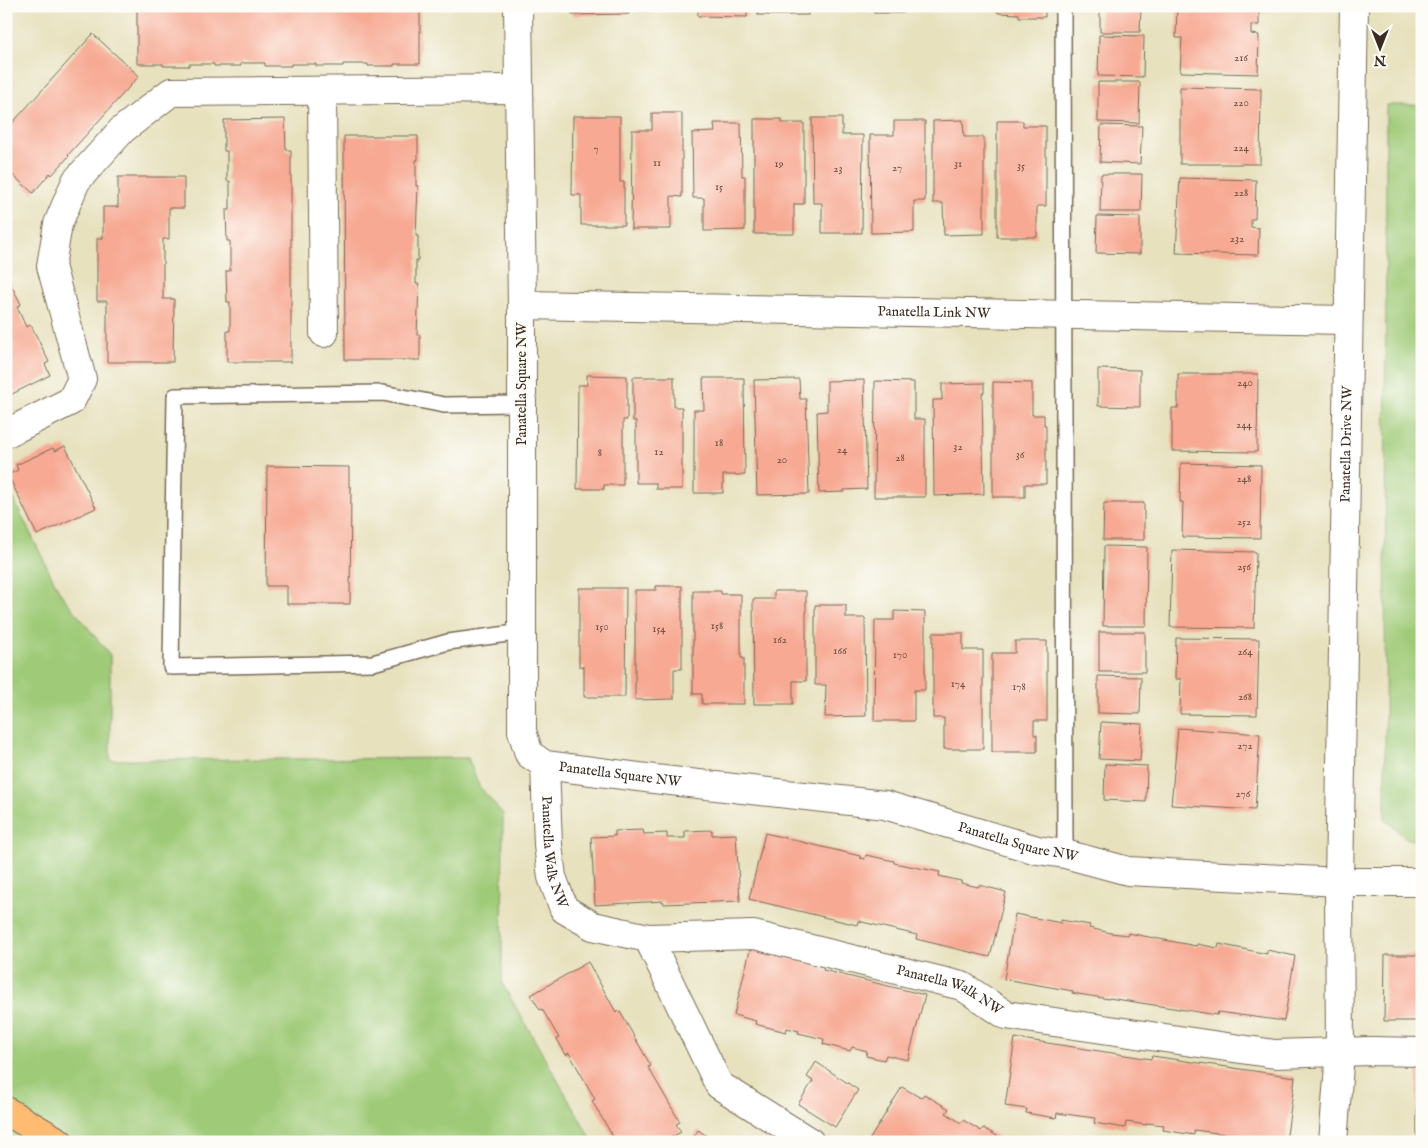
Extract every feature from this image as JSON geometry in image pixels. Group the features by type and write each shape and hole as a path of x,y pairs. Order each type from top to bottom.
{"highway":[{"path":"6,1111 60,1142"}],"street":[{"name":"Panatella Square NW","path":"518,6 522,305 522,731 530,754 545,765 654,780 884,805 1037,850 1065,854 1128,871 1339,882 1422,882"},
{"name":"Panatella Drive NW","path":"1339,882 1354,6"},
{"path":"7,433 71,401 82,379 51,266 58,224 76,181 122,130 171,92 519,89"},
{"path":"322,91 324,333"},
{"name":"Panatella Link NW","path":"522,305 1348,320"},
{"name":"Panatella Walk NW","path":"545,765 548,845 552,877 564,909 592,926 648,938 754,935 962,986 1006,1016 1275,1054 1371,1051 1422,1052"},
{"path":"1334,1142 1340,1053 1339,882"},
{"path":"648,938 719,1085 810,1142"}],"lane":[{"path":"1063,6 1065,854"},
{"path":"522,404 444,405 383,393 175,396 171,666 373,663 448,642 522,632"}],"green space":[{"path":"1386,105 1422,105 1422,843 1406,838 1385,819"},
{"path":"6,484 60,593 110,655 110,760 468,758 479,786 503,814 502,983 593,1142 6,1142"}],"building":[{"path":"137,6 420,6 420,64 316,66 316,64 291,64 291,66 265,66 265,63 241,63 241,66 189,64 189,66 163,66 163,64 137,64"},
{"path":"572,6 629,6 629,14 572,15"},
{"path":"637,6 671,6 671,11 637,11"},
{"path":"698,6 747,6 747,17 698,16"},
{"path":"758,6 808,6 808,15 758,15"},
{"path":"838,6 867,6 867,11 838,11"},
{"path":"874,6 903,6 903,13 874,13"},
{"path":"998,6 1045,6 1045,17 1019,17 1019,14 998,13"},
{"path":"1100,6 1141,6 1140,32 1100,32"},
{"path":"1177,6 1259,6 1259,25 1251,25 1251,34 1259,35 1258,74 1180,72 1182,38 1176,38"},
{"path":"93,34 139,76 52,175 50,173 33,193 6,169 6,130"},
{"path":"1099,35 1144,36 1143,77 1098,76"},
{"path":"1098,82 1140,82 1139,123 1098,122"},
{"path":"1180,87 1261,89 1260,164 1180,164"},
{"path":"652,113 682,113 682,197 671,196 671,229 631,229 632,130 652,130"},
{"path":"573,116 620,116 620,182 624,182 624,225 581,225 581,195 572,195"},
{"path":"812,118 842,118 842,135 863,135 862,233 822,233 822,203 813,203"},
{"path":"285,119 286,150 291,150 291,362 227,362 227,331 230,331 230,302 227,302 226,271 230,271 230,241 227,241 226,210 230,210 230,181 227,181 227,151 224,151 224,120"},
{"path":"754,119 782,119 782,123 804,123 804,204 794,204 794,234 754,234"},
{"path":"963,120 964,137 984,137 984,234 944,235 943,203 933,203 933,121"},
{"path":"894,121 925,121 925,201 914,201 914,232 871,233 870,135 894,135"},
{"path":"997,121 1023,121 1023,126 1046,126 1046,206 1037,206 1037,237 997,237"},
{"path":"714,123 741,123 742,176 745,176 745,230 704,231 704,198 693,198 692,133 715,132"},
{"path":"1101,125 1142,126 1140,164 1100,162"},
{"path":"344,136 418,136 418,160 416,160 416,186 418,186 416,236 418,236 418,260 416,260 416,284 419,284 417,335 420,335 420,360 345,360"},
{"path":"1101,174 1142,174 1141,212 1100,212"},
{"path":"118,177 184,177 184,208 169,208 169,239 163,239 163,299 174,299 173,362 107,362 107,301 97,301 97,238 103,238 103,207 118,207"},
{"path":"1180,178 1256,180 1255,219 1251,219 1251,227 1259,228 1258,255 1176,253"},
{"path":"1097,216 1140,217 1140,254 1096,253"},
{"path":"6,275 21,304 17,307 26,327 31,325 49,362 45,364 50,375 6,397"},
{"path":"1098,369 1140,370 1140,407 1098,406"},
{"path":"1178,374 1258,374 1257,452 1172,451 1172,408 1178,408"},
{"path":"587,375 627,376 627,420 623,420 623,485 604,485 604,489 577,489 578,385 587,385"},
{"path":"633,377 674,377 674,407 682,407 682,489 656,489 656,483 636,483 636,421 633,421"},
{"path":"703,378 744,378 745,475 723,475 723,493 694,493 694,410 704,410"},
{"path":"799,379 800,399 806,399 809,494 757,495 754,380"},
{"path":"864,380 867,489 819,493 817,412 827,411 827,381"},
{"path":"875,381 914,382 914,419 925,419 925,497 874,497"},
{"path":"993,382 1032,383 1032,415 1044,415 1044,425 1046,425 1046,484 1025,484 1025,497 993,497"},
{"path":"984,383 984,393 982,393 984,494 934,496 933,400 942,400 942,384"},
{"path":"65,446 96,508 37,535 8,475 18,470 16,465 53,448 55,451"},
{"path":"1181,463 1261,465 1260,538 1182,537 1183,502 1180,502"},
{"path":"267,466 349,467 349,487 351,487 350,604 287,604 287,586 266,586"},
{"path":"1104,503 1144,503 1144,540 1103,540"},
{"path":"1104,546 1147,547 1146,626 1103,626"},
{"path":"1172,550 1256,552 1254,628 1170,627"},
{"path":"656,586 682,586 682,669 674,669 674,699 635,700 635,590 656,590"},
{"path":"579,588 626,588 625,697 584,697 584,667 579,666"},
{"path":"693,591 721,591 721,594 741,594 741,658 744,658 744,704 702,704 702,694 693,694"},
{"path":"774,591 806,591 806,681 793,681 793,704 754,704 753,599 774,599"},
{"path":"815,605 846,605 846,618 865,618 866,716 825,717 826,685 815,685"},
{"path":"894,611 925,612 925,690 914,690 914,721 874,721 875,620 894,620"},
{"path":"1099,632 1145,632 1145,672 1099,672"},
{"path":"933,633 963,633 963,650 983,650 983,749 944,749 944,718 933,718"},
{"path":"1176,638 1259,639 1257,715 1180,714 1181,679 1175,679"},
{"path":"1015,641 1047,641 1047,721 1034,721 1034,735 1037,735 1037,752 992,752 992,653 1015,653"},
{"path":"1098,676 1141,677 1140,714 1098,713"},
{"path":"1101,722 1142,724 1140,761 1099,759"},
{"path":"1178,728 1260,734 1255,810 1171,805"},
{"path":"1105,764 1147,766 1146,802 1104,800"},
{"path":"643,830 644,834 667,833 667,838 685,838 685,831 712,830 712,835 736,834 740,901 664,904 663,901 595,905 591,837 615,836 615,831"},
{"path":"765,833 860,856 860,858 865,859 866,855 894,861 894,863 940,872 939,876 961,881 961,883 978,887 979,885 1006,892 990,957 916,939 917,935 858,921 857,925 749,899"},
{"path":"1015,914 1061,923 1061,920 1090,925 1089,928 1111,933 1128,935 1128,933 1196,946 1197,944 1218,948 1219,944 1267,954 1267,950 1295,956 1284,1021 1218,1012 1217,1015 1109,999 1004,979"},
{"path":"750,950 824,967 823,970 925,995 908,1060 886,1055 884,1060 866,1056 867,1051 852,1047 850,1051 823,1044 824,1039 798,1033 799,1031 787,1028 786,1032 755,1024 756,1021 734,1015"},
{"path":"1385,955 1422,955 1422,1021 1384,1021"},
{"path":"588,962 616,1012 619,1010 651,1066 648,1067 680,1122 676,1124 681,1132 663,1142 616,1142 592,1101 595,1099 569,1053 566,1055 557,1039 559,1038 542,1009 540,1010 531,995"},
{"path":"1015,1038 1151,1059 1152,1056 1295,1077 1286,1142 1263,1140 1263,1142 1240,1142 1232,1140 1233,1135 1194,1130 1194,1135 1163,1130 1164,1125 1147,1123 1147,1125 1126,1122 1125,1128 1094,1123 1095,1118 1057,1113 1056,1118 1026,1113 1027,1109 1005,1106"},
{"path":"816,1062 858,1090 835,1127 798,1104 813,1081 807,1077"},
{"path":"1417,1070 1422,1070 1422,1137 1417,1137"},
{"path":"902,1087 921,1098 924,1094 949,1109 946,1113 961,1123 963,1120 981,1131 983,1128 999,1137 996,1142 868,1142"},
{"path":"698,1130 716,1142 691,1142"}]}
